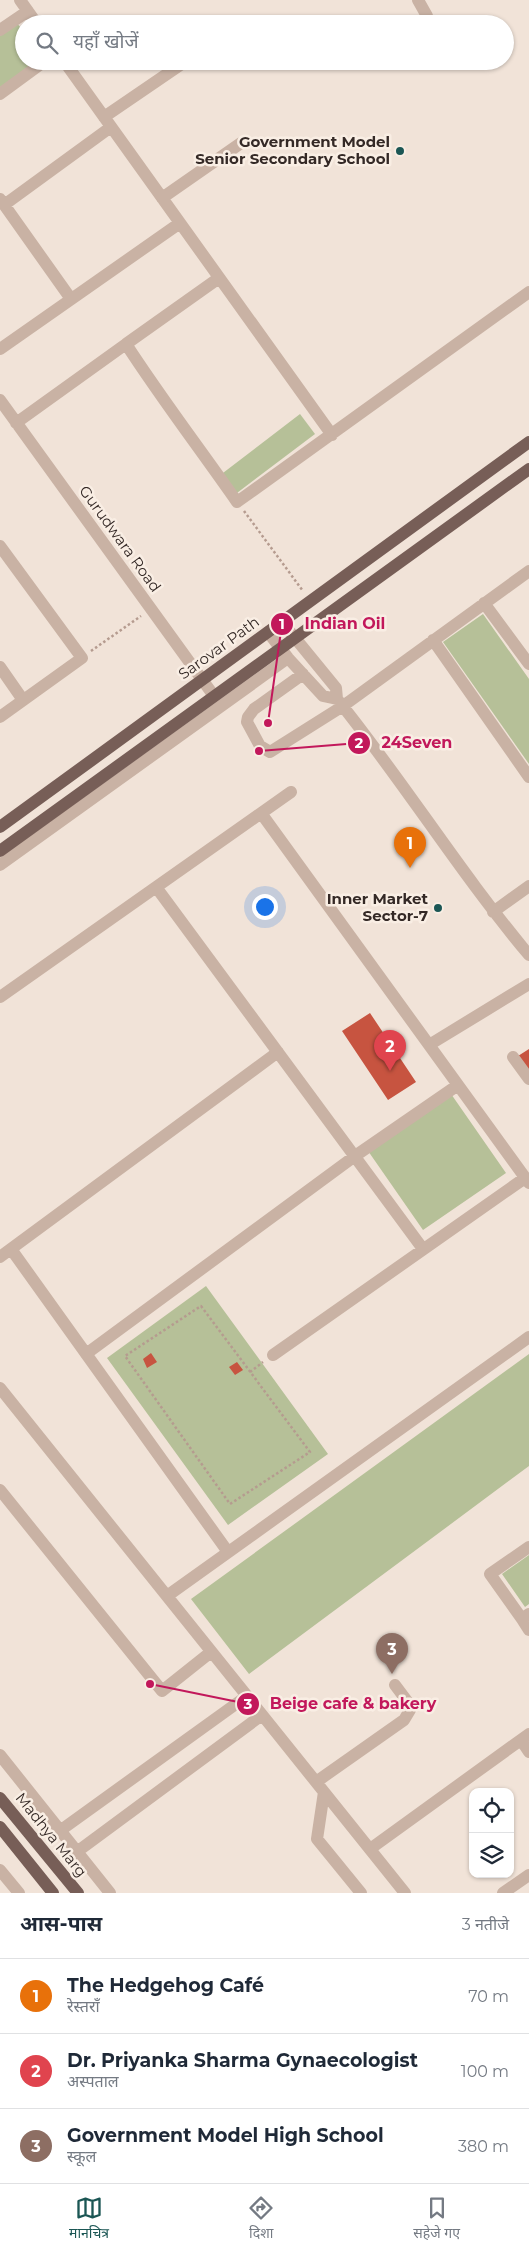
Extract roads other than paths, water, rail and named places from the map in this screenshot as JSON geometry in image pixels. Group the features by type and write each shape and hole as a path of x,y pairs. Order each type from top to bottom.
{"main road":[{"name":"Sarovar Path","path":"0,827 529,442"},
{"path":"0,851 214,696 284,653 294,638 529,469"},
{"name":"Madhya Marg","path":"0,1798 78,1893"},
{"path":"0,1827 53,1893"}],"street":[{"path":"20,0 31,15"},
{"path":"418,0 427,15"},
{"path":"22,15 28,11"},
{"path":"0,30 15,20"},
{"path":"0,94 32,70"},
{"path":"70,70 332,435"},
{"path":"71,299 2,202 174,70"},
{"path":"162,198 241,143"},
{"path":"0,349 180,223"},
{"path":"16,423 220,278"},
{"path":"126,344 157,392 194,439 237,502 529,292"},
{"name":"Gurudwara Road","path":"0,400 214,696"},
{"path":"0,546 82,658 0,717"},
{"path":"303,674 254,709 248,717 247,722 263,749 270,752 280,748 340,703 433,640 529,571"},
{"path":"484,603 529,664"},
{"path":"282,622 336,688 340,703 390,767 493,912 529,955"},
{"path":"268,632 284,653 323,696 340,703"},
{"path":"433,640 529,778"},
{"path":"0,865 284,653"},
{"path":"0,667 23,700"},
{"path":"0,997 291,792"},
{"path":"261,813 527,1180 423,1249 273,1355"},
{"path":"493,912 529,886"},
{"path":"156,887 423,1249"},
{"path":"429,1045 529,984"},
{"path":"0,1257 278,1052"},
{"path":"513,1057 529,1079"},
{"path":"86,1354 355,1156 458,1085"},
{"path":"11,1249 228,1552"},
{"path":"167,1596 529,1337"},
{"path":"0,1388 405,1893"},
{"path":"0,1490 162,1691 212,1652"},
{"path":"529,1547 490,1574 526,1616 529,1630"},
{"path":"361,1893 317,1839 320,1787 404,1720 410,1710 394,1685"},
{"path":"61,1830 247,1696"},
{"path":"78,1851 262,1714"},
{"path":"370,1849 525,1737 529,1752"},
{"path":"0,1754 110,1893"},
{"path":"0,1870 19,1893"},
{"path":"503,1893 529,1875"}],"place":[{"name":"Government Model Senior Secondary School","path":"400,151"},
{"name":"Indian Oil","path":"268,723"},
{"name":"24Seven","path":"259,751"},
{"name":"The Hedgehog Café","path":"410,868"},
{"name":"Inner Market Sector-7","path":"438,908"},
{"name":"Dr. Priyanka Sharma Gynaecologist","path":"390,1071"},
{"name":"Government Model High School","path":"392,1674"},
{"name":"Beige cafe & bakery","path":"150,1684"}]}
